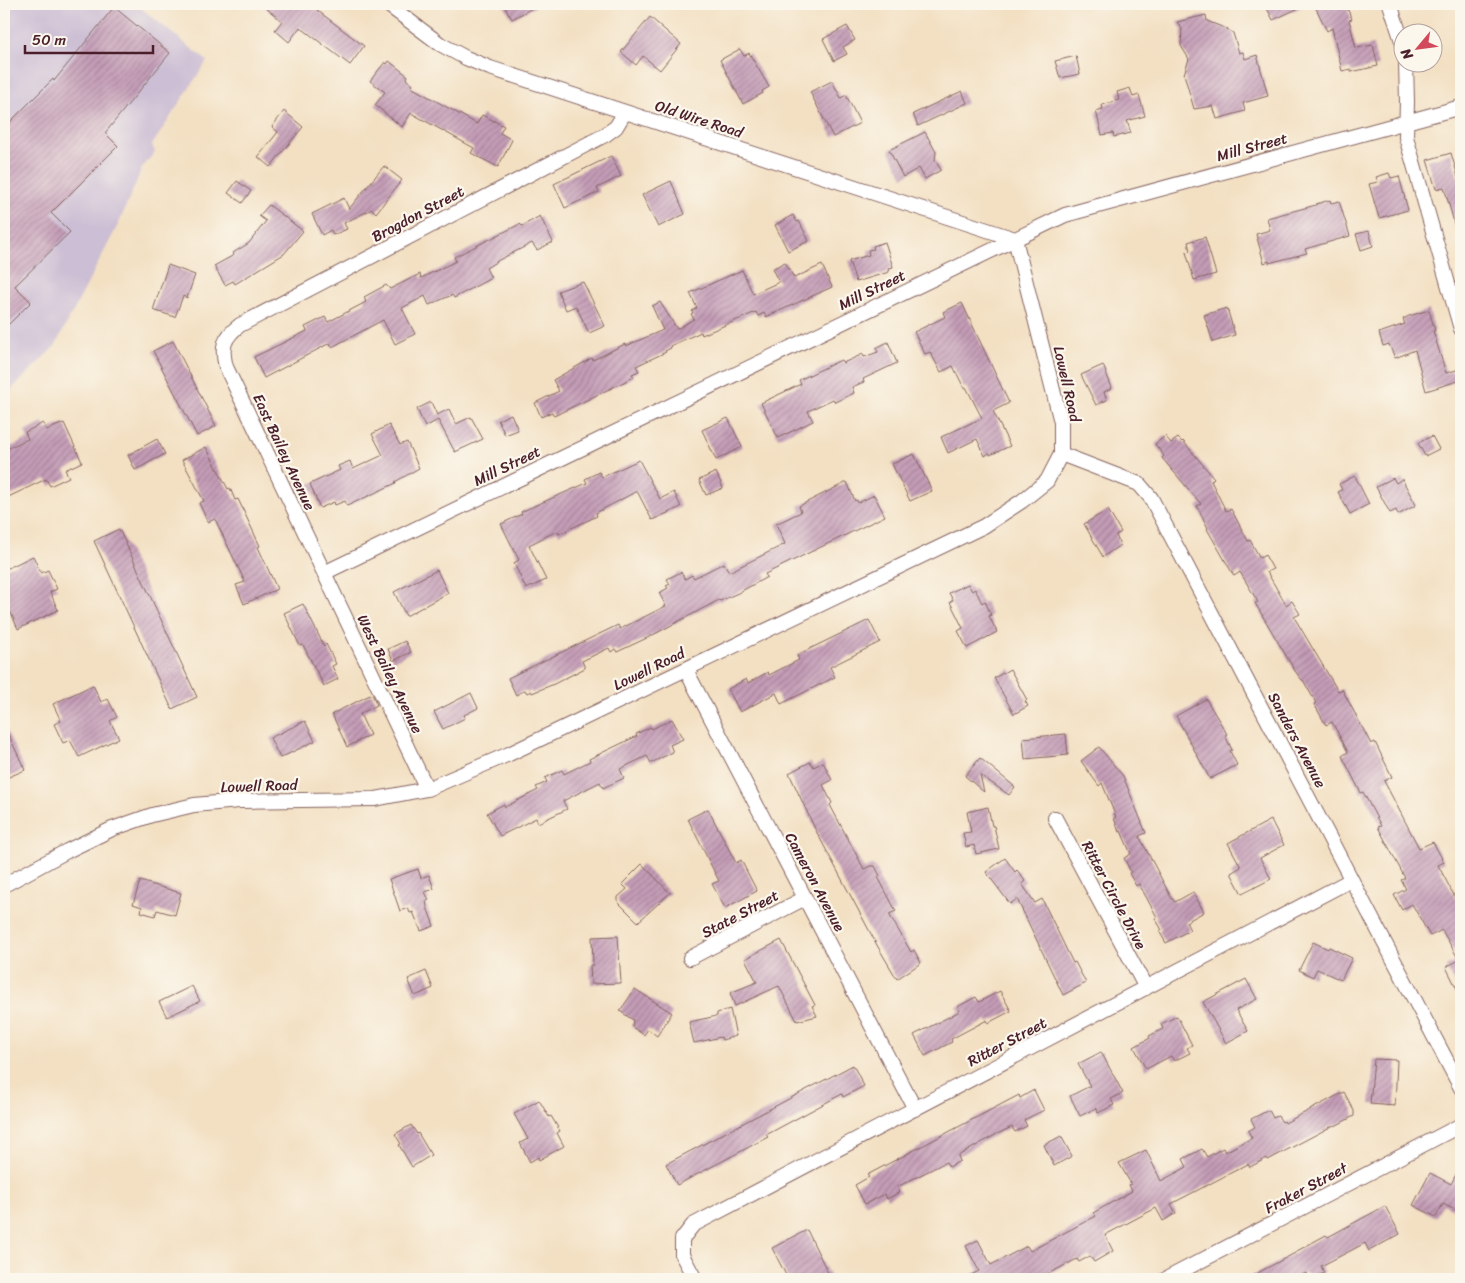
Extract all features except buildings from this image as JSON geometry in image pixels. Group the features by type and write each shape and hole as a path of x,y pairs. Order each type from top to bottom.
{"street":[{"name":"Old Wire Road","path":"387,4 440,44 490,68 1015,239"},
{"path":"1390,4 1396,22"},
{"path":"1406,72 1406,137 1461,329"},
{"name":"Mill Street","path":"324,573 1065,215 1461,107"},
{"name":"Brogdon Street","path":"224,343 230,332 240,325 605,135 616,126 625,112"},
{"name":"Lowell Road","path":"4,885 105,833 152,815 203,804 239,801 375,799 427,789 509,754 984,526 1022,501 1047,480 1061,454 1061,422 1015,239"},
{"name":"East Bailey Avenue","path":"224,343 223,354 226,367 324,573"},
{"name":"Sanders Avenue","path":"1061,454 1139,484 1151,498 1461,1088"},
{"name":"West Bailey Avenue","path":"324,573 427,789"},
{"name":"Cameron Avenue","path":"686,670 915,1109"},
{"name":"Ritter Circle Drive","path":"1055,818 1146,988"},
{"name":"Ritter Street","path":"695,1279 682,1255 682,1239 693,1226 1352,880"},
{"name":"State Street","path":"690,958 805,898"},
{"name":"Fraker Street","path":"1166,1279 1461,1125"}],"shaded area":[{"path":"4,4 136,4 207,61 152,145 155,152 142,168 119,223 55,346 4,397"}]}
